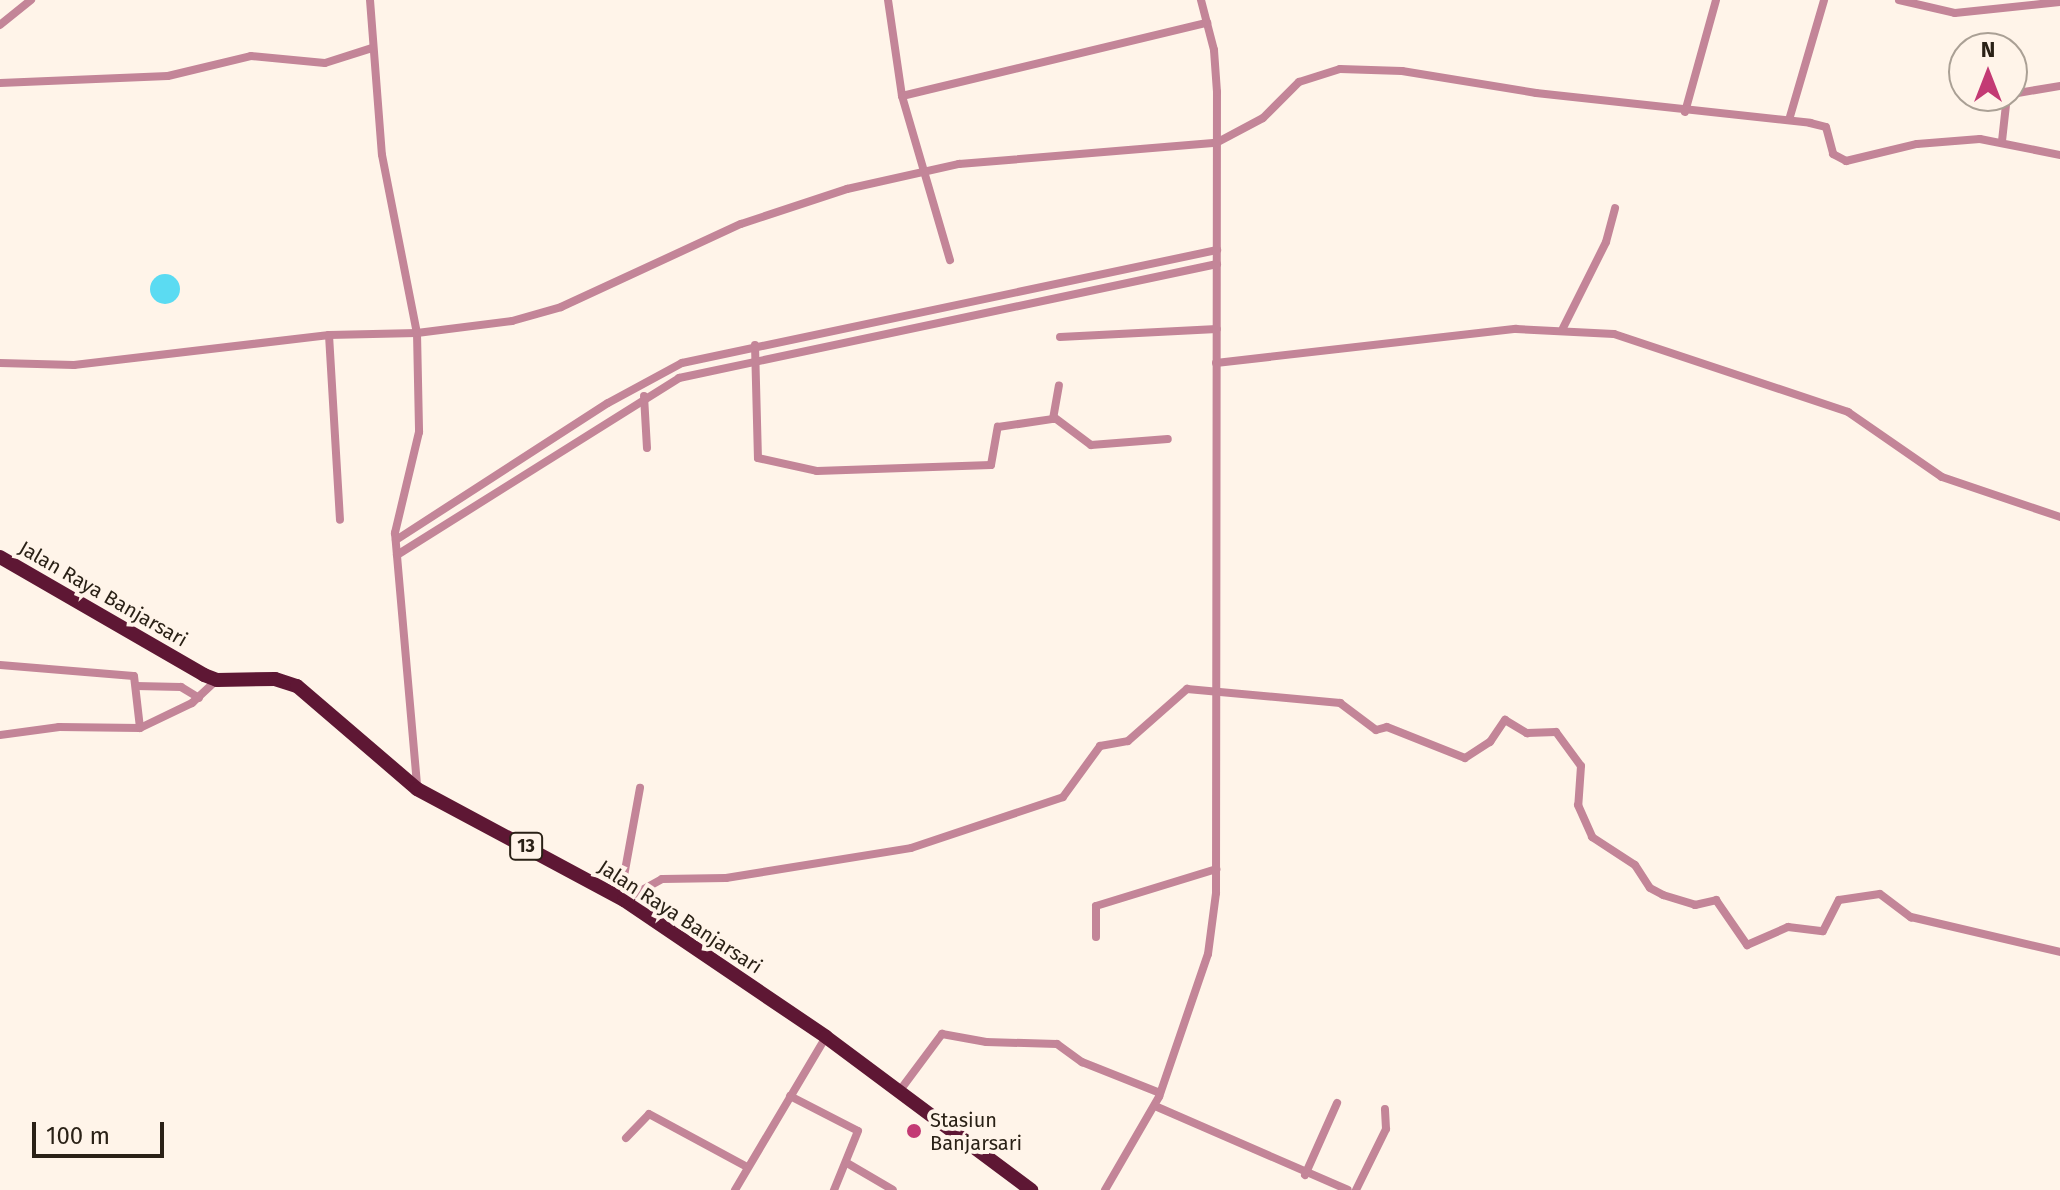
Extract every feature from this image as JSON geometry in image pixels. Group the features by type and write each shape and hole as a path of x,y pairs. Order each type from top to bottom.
{"highway":[{"name":"Jalan Raya Banjarsari","path":"0,557 217,680 275,679 297,686 417,789 622,899 826,1037 1031,1190"}],"street":[{"path":"0,25 31,0"},
{"path":"370,0 382,155 417,333 418,440 397,516 417,789"},
{"path":"888,0 902,96 928,170 950,260"},
{"path":"1105,1190 1160,1093 1208,954 1216,869 1216,78 1201,0"},
{"path":"1685,112 1716,0"},
{"path":"1789,120 1824,0"},
{"path":"1899,0 1955,13 2060,2"},
{"path":"902,96 1207,23"},
{"path":"0,83 59,85 86,78 168,76 251,56 325,63 372,48"},
{"path":"0,363 74,365 329,335 417,333 512,321 561,307 741,224 847,189 928,170 1216,143 1263,118 1299,82 1348,68 1402,71 1685,112 1789,120 1830,132 1833,154 1846,161 1917,144 2002,141 2060,155"},
{"path":"2028,94 2060,86"},
{"path":"2002,141 2006,112"},
{"path":"1563,328 1606,242 1615,208"},
{"path":"397,547 655,382 756,352 1091,284 1217,250"},
{"path":"397,547 577,431 644,396 655,382 756,352 1091,284 1217,264"},
{"path":"1216,363 1563,328 1644,341 1812,398 1873,425 1942,477 2060,517"},
{"path":"1060,337 1217,329"},
{"path":"329,335 340,520"},
{"path":"756,352 757,454 764,462 822,472 991,465 998,427 1055,418 1091,445 1168,439"},
{"path":"1055,418 1059,386"},
{"path":"644,396 647,448"},
{"path":"0,665 181,687 199,698"},
{"path":"0,735 59,727 140,728 199,698 217,680"},
{"path":"136,682 140,728"},
{"path":"622,899 662,879 726,878 911,848 1063,797 1100,746 1128,741 1187,689 1340,703 1376,730 1387,727 1465,758 1490,742 1505,720 1527,733 1556,732 1581,766 1578,805 1592,837 1635,865 1650,888 1663,895 1695,905 1716,900 1747,945 1788,927 1823,931 1839,900 1880,894 1911,917 2060,952"},
{"path":"622,899 640,788"},
{"path":"1096,937 1096,906 1216,869"},
{"path":"898,1093 942,1034 986,1042 1057,1044 1082,1062 1160,1093"},
{"path":"735,1190 826,1037"},
{"path":"790,1096 855,1128 854,1147 834,1190"},
{"path":"1305,1175 1337,1103"},
{"path":"1155,1106 1305,1175 1348,1190"},
{"path":"1356,1190 1386,1129 1385,1109"},
{"path":"626,1138 649,1114 747,1167"},
{"path":"847,1162 893,1190"}],"water":[{"path":"165,274 176,278 180,289 176,300 165,304 154,300 150,289 154,278"}],"place":[{"name":"Stasiun Banjarsari","path":"914,1131"}]}
